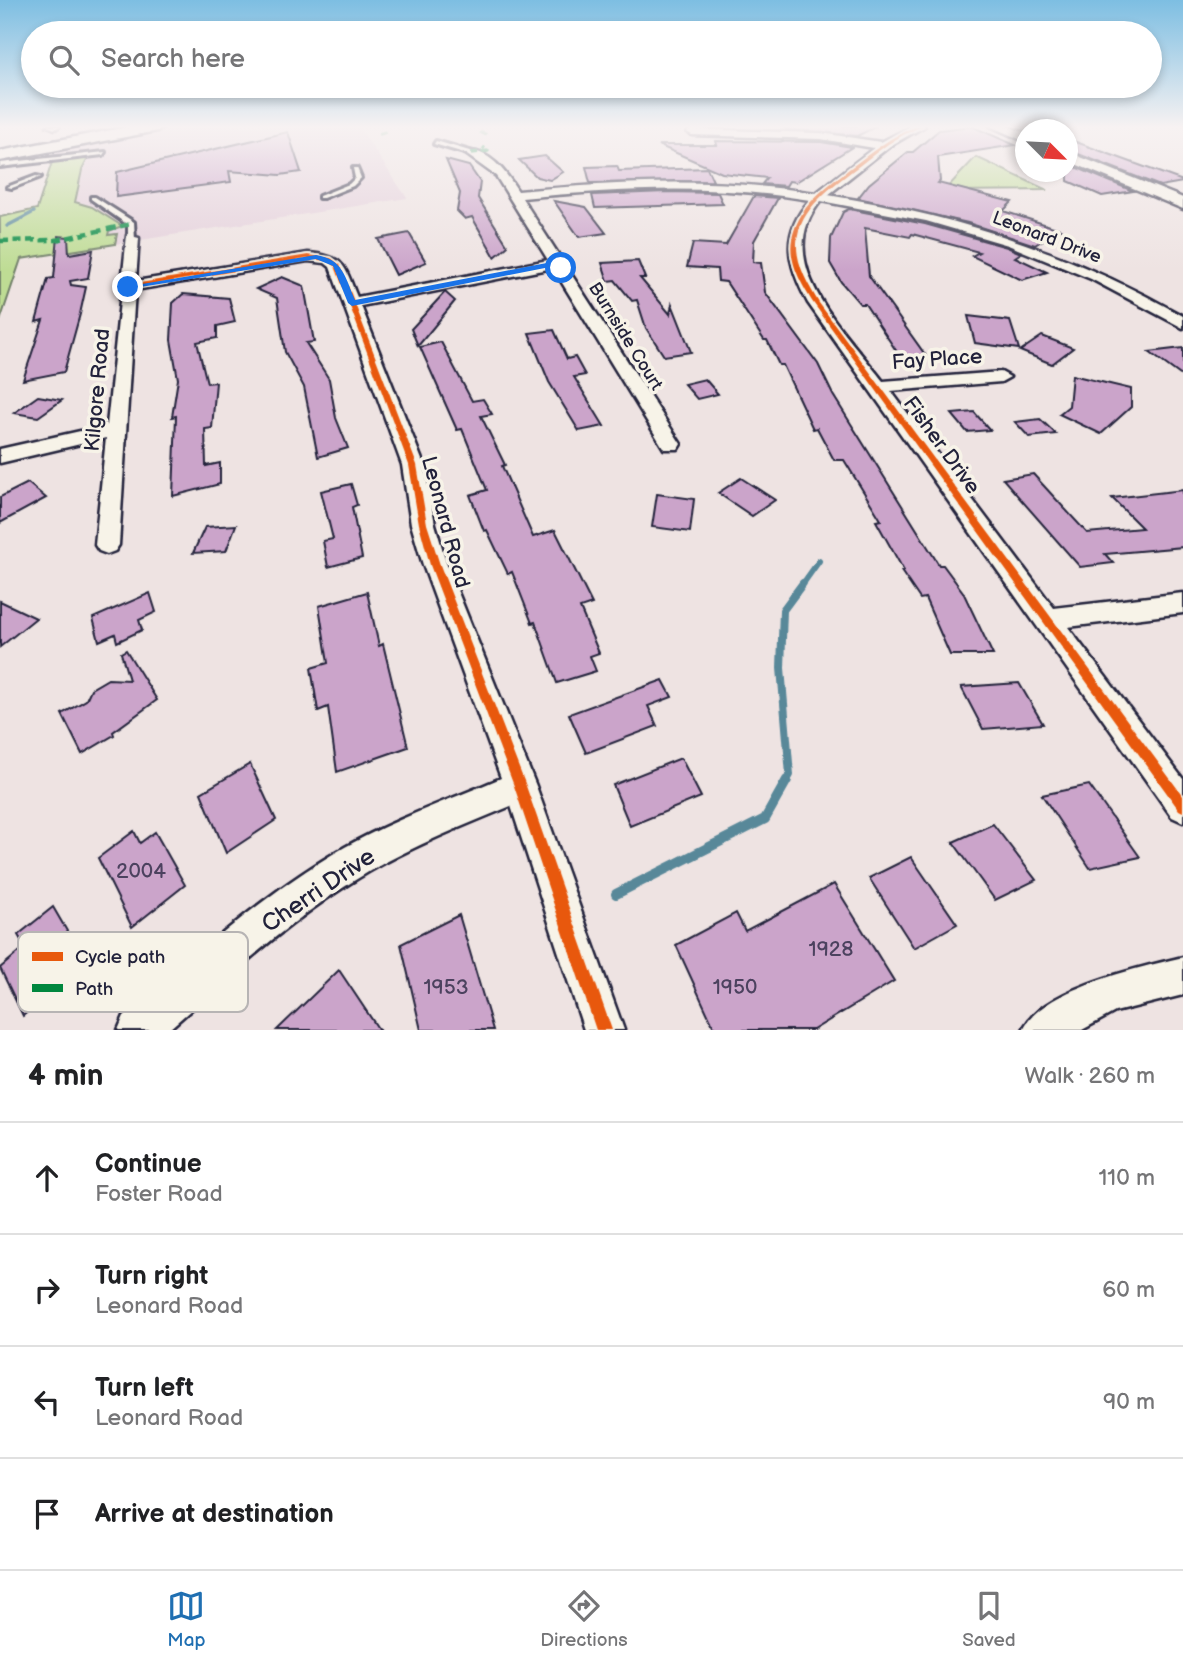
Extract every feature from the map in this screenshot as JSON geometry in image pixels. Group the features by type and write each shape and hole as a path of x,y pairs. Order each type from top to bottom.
{"street":[{"name":"Burnside Court","path":"499,174 671,444"},
{"name":"Fisher Drive","path":"847,174 817,197 794,238 796,265 816,303 1183,806"},
{"path":"1111,174 1183,204"},
{"name":"Leonard Drive","path":"513,195 718,185 817,197 927,216 1012,239 1102,277 1183,323"},
{"name":"Kilgore Road","path":"107,545 132,238"},
{"name":"Leonard Road","path":"128,287 296,258 327,255 337,265 413,465 423,524 435,565 520,786 604,1030"},
{"path":"352,303 557,263"},
{"name":"Fay Place","path":"877,387 1002,377"},
{"path":"0,456 116,429"},
{"path":"1047,619 1183,603"},
{"name":"Cherri Drive","path":"248,937 335,873 376,850 520,786"},
{"path":"1043,1030 1110,994 1183,976"},
{"name":"Cherri Drive","path":"138,1030 159,1012"}],"lane":[{"path":"321,197 351,185 358,178 357,174"},
{"path":"10,187 38,177"},
{"path":"93,198 131,224 132,238"}],"shaded area":[{"path":"48,174 391,174 407,198 20,259"}],"green space":[{"path":"48,174 81,174 75,202 92,207 122,226 109,231 108,235 117,234 115,244 21,259 0,321 0,217 37,209"},
{"path":"960,174 1013,174 1015,182 1030,182 1047,190 944,191"}],"building":[{"path":"117,174 230,174 231,182 116,197"},
{"path":"452,174 475,174 480,182 478,198 508,246 495,257 472,217 465,219 457,211 460,193"},
{"path":"534,174 560,174 550,180"},
{"path":"588,174 710,174 713,181 590,183"},
{"path":"732,174 809,174 796,182 789,181 786,186 762,184 767,178"},
{"path":"881,174 939,174 938,183 1012,202 1003,211 1060,229 1035,245 968,223 858,198"},
{"path":"1078,174 1092,174 1133,191 1102,196 1070,182 1078,182"},
{"path":"1130,174 1164,174 1183,182 1160,186"},
{"path":"718,193 723,204 595,208 592,195"},
{"path":"754,196 778,198 754,241 753,262 761,263 765,292 818,364 833,395 939,565 943,565 963,592 993,655 950,655 925,598 920,599 901,571 904,571 876,521 881,520 844,460 834,460 817,428 813,429 783,365 779,365 767,340 764,340 726,282 718,281 717,269 687,267 693,243 726,245"},
{"path":"554,201 586,207 606,233 579,237"},
{"path":"849,209 925,224 1007,247 1021,253 1015,257 1047,272 1022,280 972,256 979,252 912,234 910,237 865,228 869,276 926,356 901,358 865,304 860,304 841,282 830,263 831,238 843,212"},
{"path":"409,233 426,262 396,275 378,239"},
{"path":"58,236 68,237 69,254 93,250 88,278 70,281 71,285 86,287 80,314 64,372 23,380 43,320 36,322 48,279 54,278"},
{"path":"638,261 645,278 640,278 670,314 672,304 691,352 664,356 646,328 637,300 632,301 615,280 608,281 602,263"},
{"path":"282,277 304,286 314,342 306,343 329,379 336,418 348,448 318,457 304,387 285,352 277,298 256,289"},
{"path":"445,292 455,301 418,346 411,329"},
{"path":"183,294 229,298 235,322 217,326 217,338 197,342 207,383 216,382 212,428 205,429 206,466 220,463 220,484 173,496 176,416 172,417 178,379 171,340 173,303"},
{"path":"968,316 1010,321 1019,349 975,343"},
{"path":"554,330 567,359 575,357 585,375 574,377 604,426 579,431 549,382 529,333"},
{"path":"1042,336 1073,348 1052,364 1020,351"},
{"path":"441,342 472,401 483,399 492,414 481,416 505,465 502,466 533,537 555,530 592,604 580,608 599,653 590,656 596,671 557,683 535,622 532,623 512,572 508,574 487,530 484,531 470,495 487,490 462,429 457,430 420,347"},
{"path":"1183,348 1183,377 1149,352 1174,349"},
{"path":"1072,375 1131,389 1131,407 1101,434 1059,414 1069,406"},
{"path":"705,379 718,394 697,399 684,384"},
{"path":"38,396 62,400 38,417 14,413"},
{"path":"974,412 990,430 967,432 952,414"},
{"path":"1040,419 1056,434 1029,437 1015,422"},
{"path":"1033,474 1087,533 1142,528 1112,498 1183,490 1183,547 1105,554 1113,563 1080,567 1003,479"},
{"path":"741,478 775,500 752,516 718,493"},
{"path":"28,483 46,498 0,523 0,497"},
{"path":"351,484 357,505 352,507 362,558 328,567 323,541 333,539 321,491"},
{"path":"657,494 694,499 690,532 652,527"},
{"path":"236,525 226,551 193,553 205,527"},
{"path":"367,592 379,646 383,644 408,747 337,772 328,707 318,711 311,668 328,663 319,606"},
{"path":"150,593 156,612 139,620 142,630 117,642 115,634 99,641 93,618"},
{"path":"0,601 36,618 0,647"},
{"path":"126,650 157,700 113,732 114,735 82,754 62,714 86,700 91,689 108,679 129,680 121,653"},
{"path":"663,680 672,697 648,706 657,726 586,753 569,714"},
{"path":"1019,683 1043,724 983,729 961,687"},
{"path":"681,758 701,797 630,826 613,785"},
{"path":"250,764 276,820 226,853 201,793"},
{"path":"1089,785 1140,857 1090,868 1042,795"},
{"path":"993,824 1036,880 995,900 953,842"},
{"path":"134,831 140,843 155,832 185,885 132,927 98,858"},
{"path":"911,857 957,924 914,948 869,878"},
{"path":"834,884 894,981 813,1030 715,1030 676,945 736,913 745,931"},
{"path":"53,907 68,932 22,932"},
{"path":"459,915 493,1030 421,1030 401,944"},
{"path":"18,953 18,1006 0,968"},
{"path":"339,970 379,1030 277,1030"}],"waterway":[{"path":"7,226 34,212"},
{"path":"802,585 819,561"},
{"path":"786,782 790,775 781,668 783,610 803,583"},
{"path":"616,894 765,819 787,780"}],"marked path":[{"path":"0,241 56,240 131,224"}],"cycle path":[{"path":"845,174 820,196 798,226 794,242 803,280 816,303 1183,806"},
{"path":"128,287 308,257 329,259 337,265 413,465 423,524 435,565 520,786 604,1030"}],"route":[{"path":"128,287 296,258 316,257 329,259 337,265 352,303 557,263 561,268"}]}
